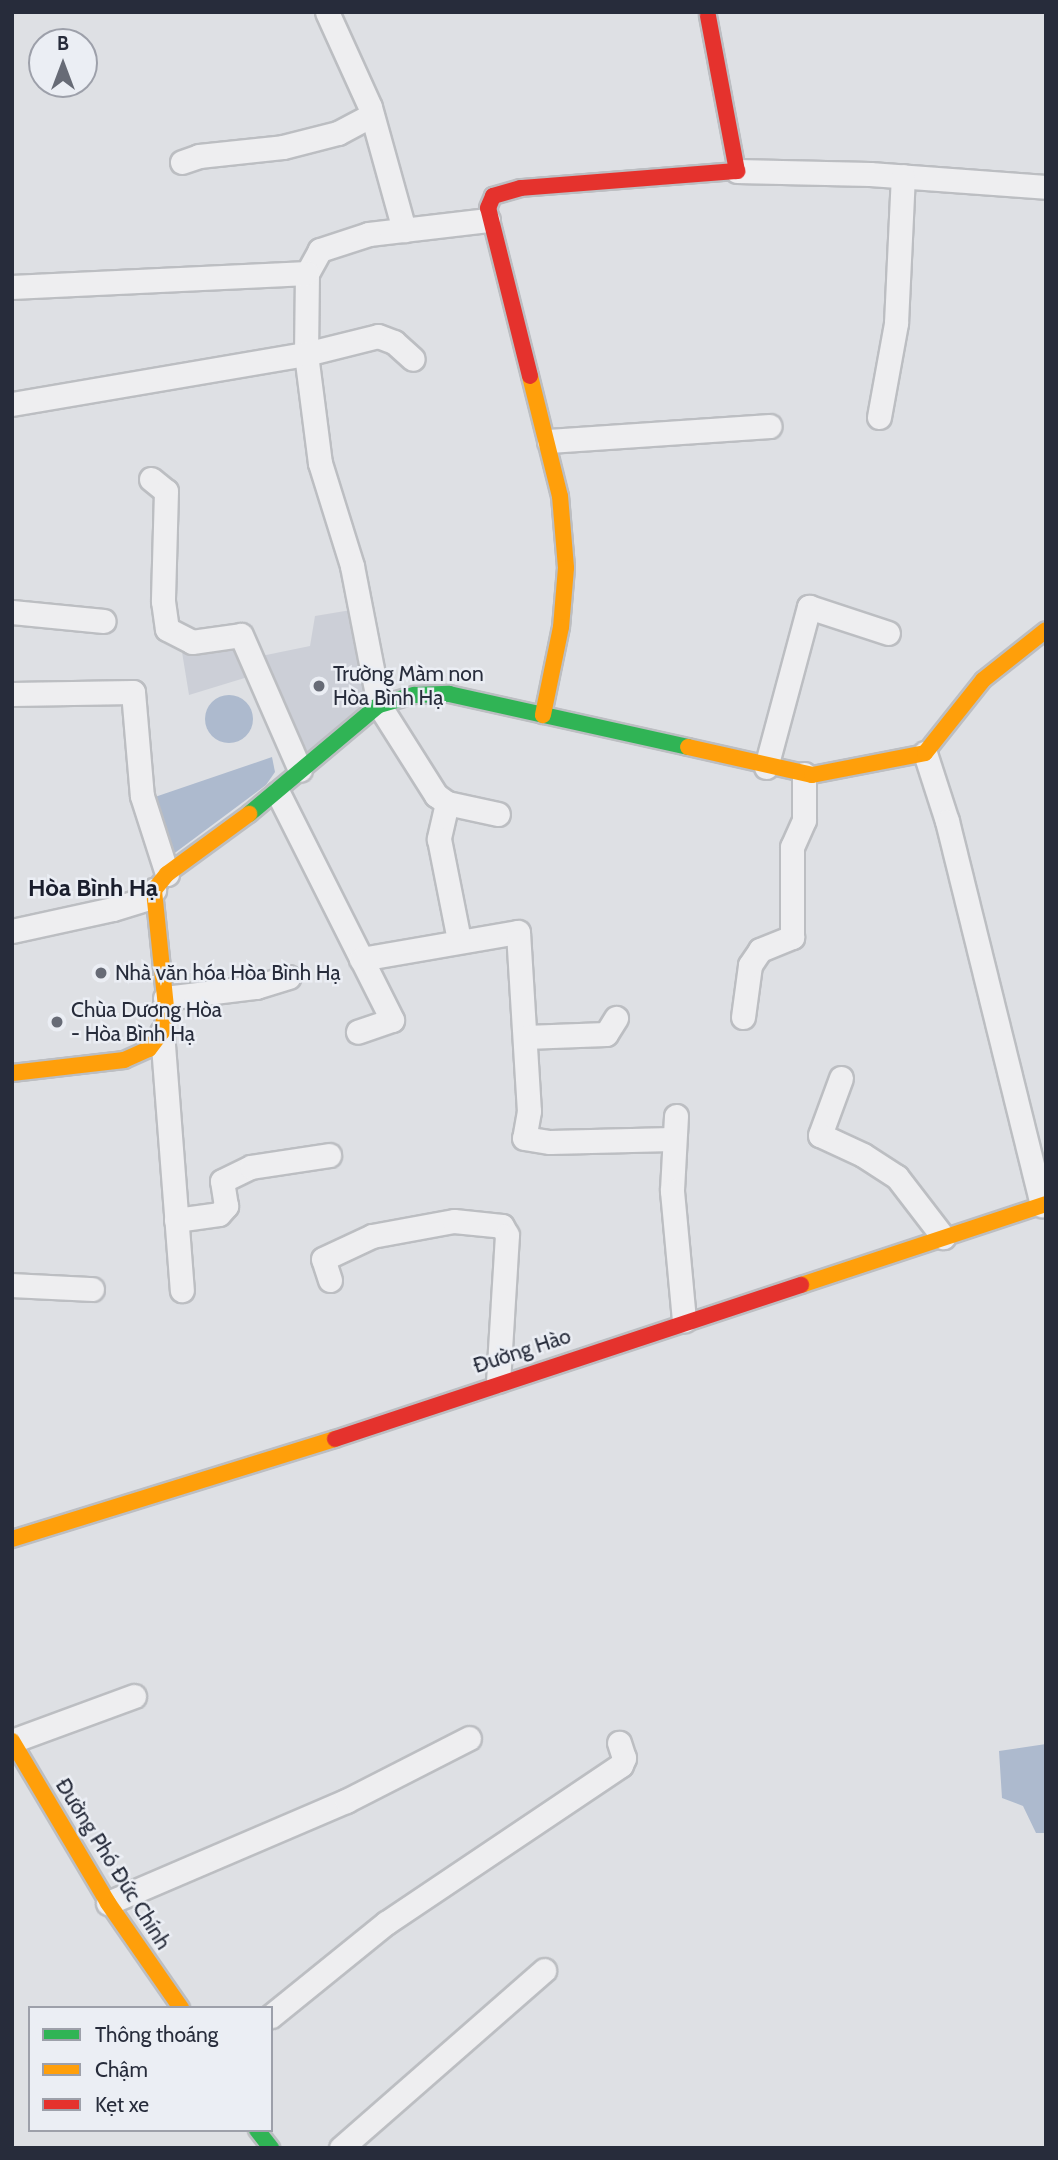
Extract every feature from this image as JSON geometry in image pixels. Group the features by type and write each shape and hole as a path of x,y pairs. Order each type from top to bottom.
{"street":[{"path":"327,12 372,115 404,230"},
{"path":"708,16 737,171"},
{"path":"182,162 296,144 338,132 372,115"},
{"path":"543,715 561,627 566,568 549,441 488,220 493,196 521,188 737,171 903,176 1046,187"},
{"path":"879,417 896,323 903,176"},
{"path":"488,220 404,230 320,250 307,273 306,354 320,463 352,566 379,705 426,783 447,803 498,814"},
{"path":"12,288 307,273"},
{"path":"12,404 306,354 378,336 394,342 413,359"},
{"path":"549,441 769,426"},
{"path":"151,479 166,491 163,601 167,629 192,642 241,635 300,770"},
{"path":"766,767 809,607 888,633"},
{"path":"12,612 104,621"},
{"path":"12,931 145,900 161,882 278,793 300,770 379,705 415,695 449,694 804,774 925,753 983,680 1046,630"},
{"path":"12,694 133,692 142,796 161,882 165,998 162,1032 182,1290"},
{"path":"925,753 947,821 1044,1205"},
{"path":"743,1017 750,965 760,950 792,937 792,848 804,820 804,774"},
{"path":"278,793 392,1020 358,1032"},
{"path":"447,803 439,839 459,940"},
{"path":"361,959 459,940 518,932 529,1111 524,1138 550,1142 674,1128 675,1236 684,1320"},
{"path":"165,998 256,987 288,977"},
{"path":"525,1037 606,1034 616,1018"},
{"path":"12,1073 124,1060 149,1049 162,1032"},
{"path":"841,1078 820,1135 863,1154 897,1177 943,1237"},
{"path":"176,1220 219,1214 226,1206 222,1181 251,1167 329,1156"},
{"name":"Đường Hào","path":"12,1539 226,1475 498,1381 1044,1205"},
{"path":"330,1280 323,1259 372,1236 454,1221 502,1226 507,1235 498,1381"},
{"path":"12,1285 92,1289"},
{"path":"12,1741 134,1696"},
{"path":"108,1903 321,1812 436,1758 469,1738"},
{"name":"Đường Phó Đức Chính","path":"12,1741 108,1903 180,2006"},
{"path":"273,2014 386,1923 621,1765 624,1758 619,1743"},
{"path":"341,2148 544,1970"},
{"path":"259,2132 271,2148"}],"shaded area":[{"name":"Trường Màm non Hòa Bình Hạ","path":"357,609 373,701 305,765 261,673 189,695 181,646 238,640 246,659 310,646 315,616"}],"water":[{"path":"229,695 246,702 253,719 246,736 229,743 212,736 205,719 212,702"},
{"path":"272,757 275,772 266,785 168,858 149,799"},
{"path":"1046,1744 1046,1833 1036,1833 1023,1806 1002,1798 999,1751"}],"traffic: fast":[{"path":"249,814 379,705 415,695 449,694 688,747"},
{"path":"259,2132 271,2148"}],"traffic: slow":[{"path":"530,376 560,496 566,568 561,627 543,715"},
{"path":"688,747 812,775 925,753 983,680 1046,630"},
{"path":"12,1073 124,1060 149,1049 162,1032 166,1007 154,890 167,874 249,814"},
{"path":"801,1285 1046,1204"},
{"path":"12,1539 335,1439"},
{"path":"12,1741 108,1903 180,2006"}],"traffic: jam":[{"path":"530,376 488,208 493,196 521,188 737,171 708,16"},
{"path":"335,1439 801,1285"}],"place":[{"name":"Trường Màm non Hòa Bình Hạ","path":"319,686"},
{"name":"Nhà văn hóa Hòa Bình Hạ","path":"101,973"},
{"name":"Chùa Dương Hòa - Hòa Bình Hạ","path":"57,1022"}],"district":[{"name":"Hòa Bình Hạ","path":"93,888"}]}
